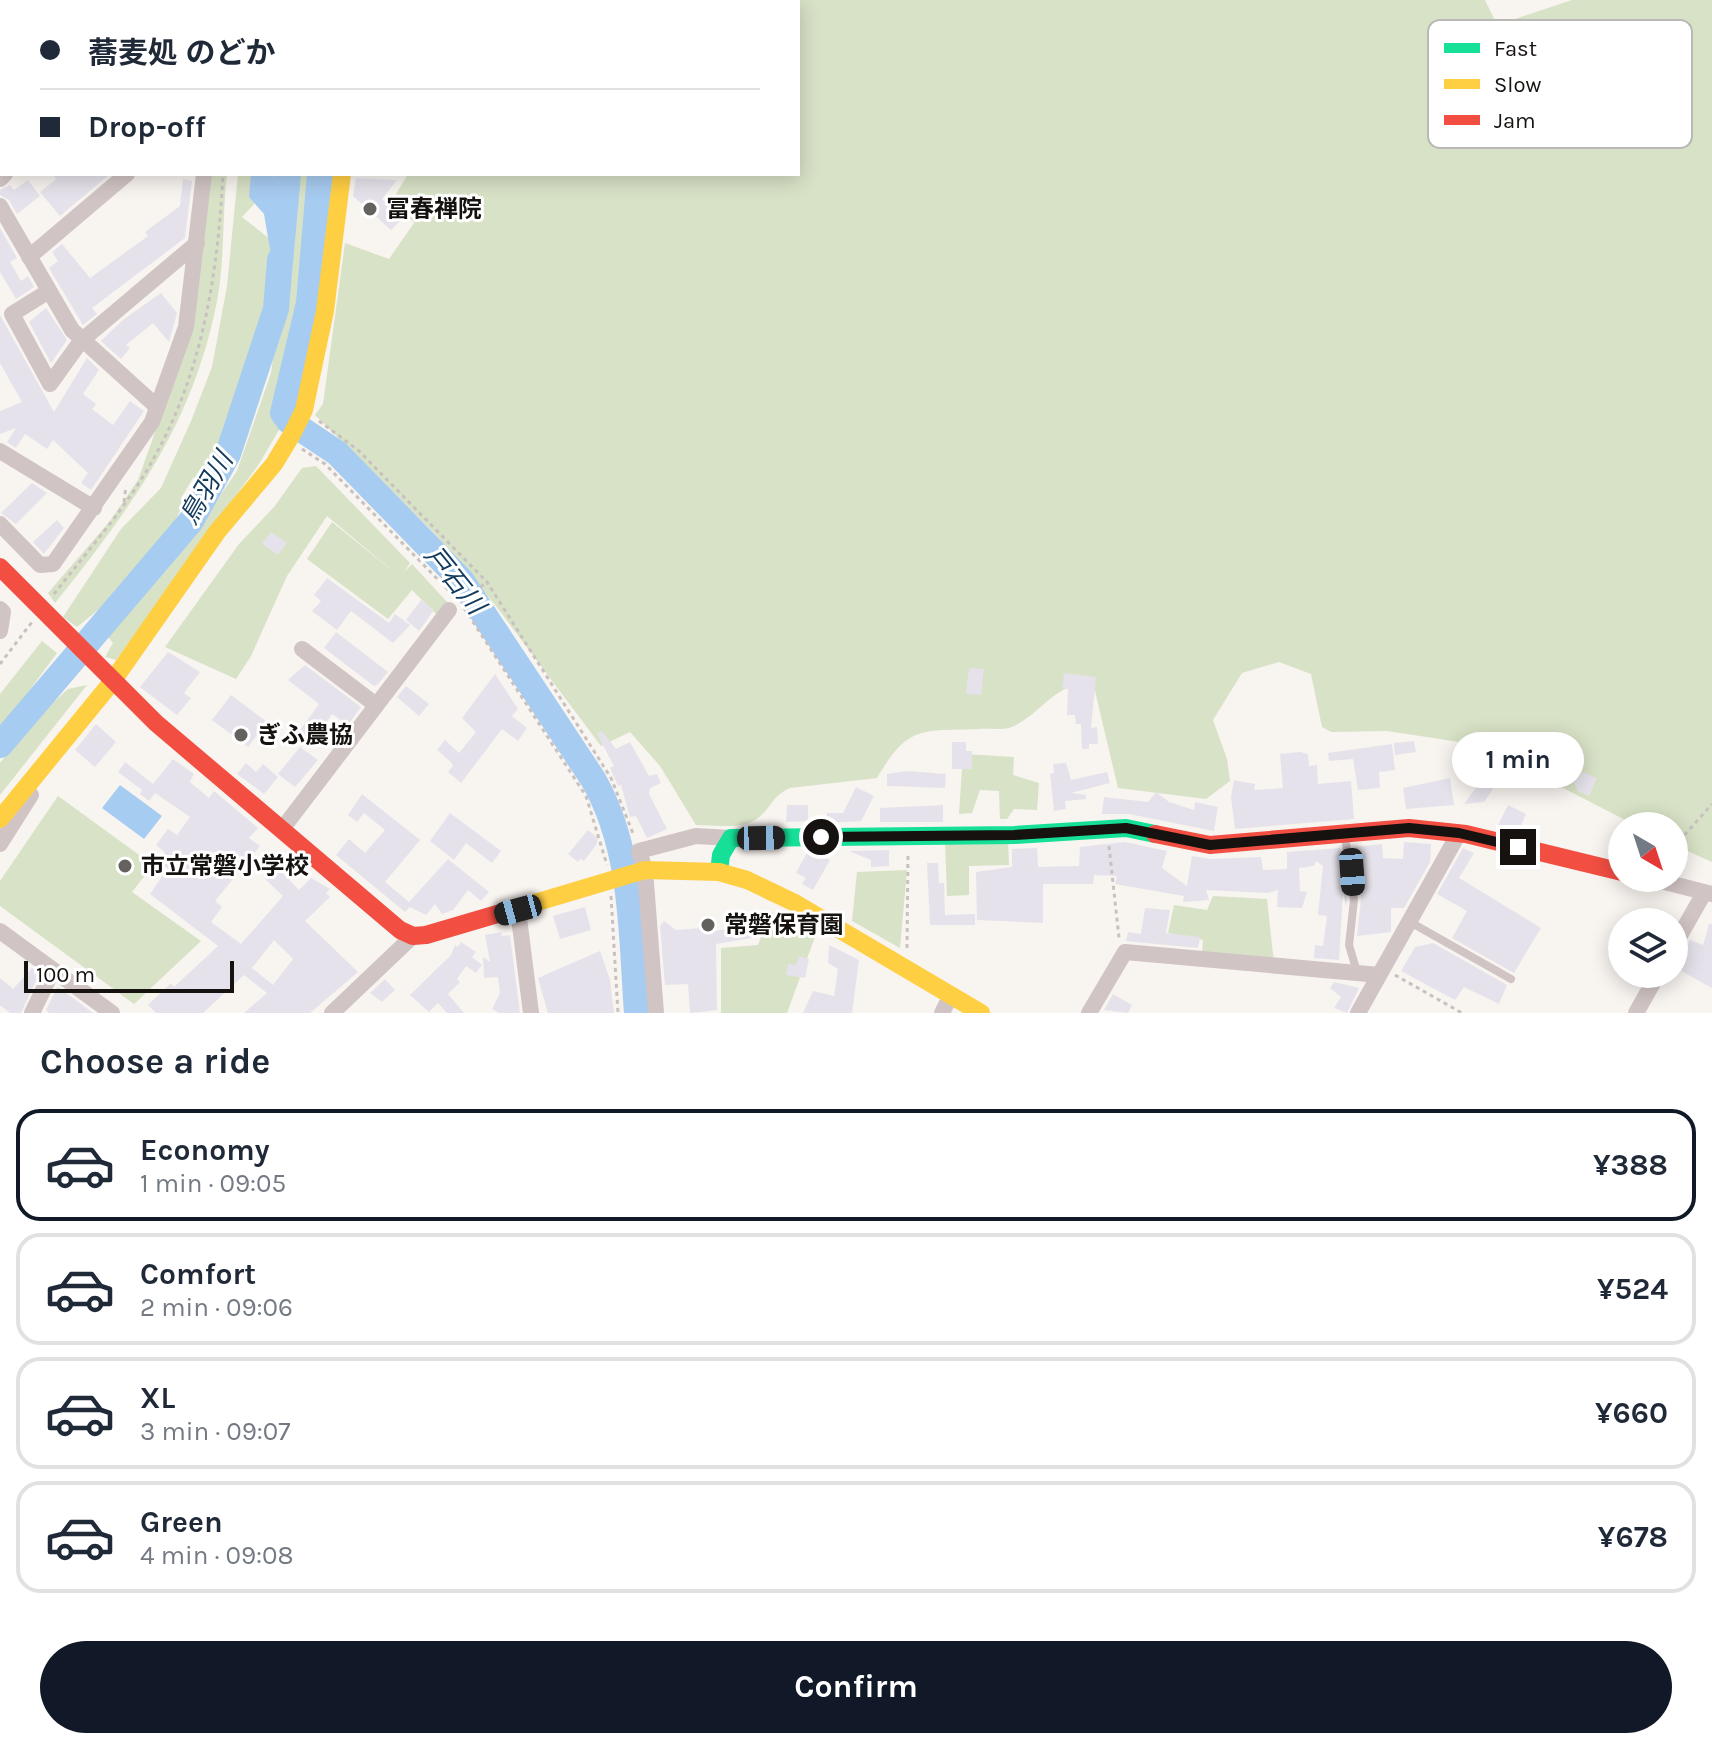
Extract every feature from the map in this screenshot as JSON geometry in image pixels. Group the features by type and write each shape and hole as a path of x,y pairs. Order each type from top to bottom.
{"street":[{"path":"29,257 125,176"},
{"path":"0,524 40,565 53,564 152,422 186,327 204,176"},
{"path":"0,819 75,726 217,532 274,464 290,438 303,413 329,290 342,176"},
{"path":"0,206 81,341 156,406"},
{"path":"49,291 12,314 50,384 81,341 197,243"},
{"path":"0,451 94,508"},
{"path":"0,567 156,723 400,930 413,936"},
{"path":"283,828 455,605"},
{"path":"0,609 0,631"},
{"path":"302,649 376,705"},
{"path":"0,844 75,726"},
{"path":"332,1013 413,936 518,910 612,881 696,836 1014,835 1109,828 1162,834 1210,845 1409,828 1459,833 1608,869"},
{"path":"1358,1013 1459,833"},
{"path":"719,872 721,855 731,838"},
{"path":"641,864 719,872 769,889 981,1013"},
{"path":"641,864 656,1013"},
{"path":"1688,889 1708,894 1688,925"},
{"path":"518,910 531,1013"},
{"path":"0,931 112,1013"},
{"path":"1089,1013 1125,952 1357,973 1381,972"},
{"path":"32,1013 53,970"},
{"path":"1636,1013 1650,988"},
{"path":"942,1013 951,995"}],"lane":[{"path":"1344,832 1354,900 1349,945 1357,973"},
{"path":"1409,921 1511,979"}],"path":[{"path":"303,413 358,450 485,583 611,778 641,864"},
{"path":"290,438 325,464 460,602 586,796 612,881 618,1013"},
{"path":"455,605 485,583"},
{"path":"0,664 42,612"},
{"path":"1688,831 1712,804"},
{"path":"1109,828 1110,878 1119,944 1125,952"},
{"path":"907,969 908,836"},
{"path":"1381,972 1462,1013"}],"green space":[{"path":"800,0 1485,0 1495,20 1428,20 1428,148 1692,148 1692,20 1512,20 1572,0 1712,0 1712,862 1688,851 1688,812 1610,812 1479,745 1387,731 1331,732 1322,727 1311,674 1279,662 1242,673 1213,720 1227,759 1230,781 1206,799 1118,788 1095,691 1088,683 1065,689 1029,717 1009,728 918,734 898,748 877,778 790,788 752,822 728,826 696,825 660,766 630,732 601,746 496,606 435,534 315,415 323,404 345,243 389,259 414,223 393,199 407,176 800,176"},
{"path":"208,176 227,176 217,301 192,387 156,462 134,498 55,603 48,593 110,521 138,480 174,379"},
{"path":"238,176 280,176 242,217 276,244 257,333 206,474 193,478 181,498 183,505 152,566 77,627 63,617 121,529 161,488 191,421 212,367 227,286"},
{"path":"297,176 329,176 318,278 293,406 259,464 116,660 105,657 113,643 104,632 114,618 114,603 181,552 237,471 271,373"},
{"path":"316,466 410,563 404,572 412,564 447,602 436,614 412,590 388,619 307,559 332,522 400,577 327,516 287,576 251,656 236,679 165,647 239,544 274,507 302,468"},
{"path":"42,641 57,653 0,730 0,694"},
{"path":"87,685 0,795 0,763 37,717 68,689"},
{"path":"963,754 1014,757 1013,775 1039,783 1037,810 1014,809 1007,819 1000,819 999,791 980,790 972,813 959,814"},
{"path":"58,796 153,865 132,892 201,941 134,1004 0,906 0,881"},
{"path":"1008,839 1009,865 969,866 969,895 947,896 945,841"},
{"path":"907,870 900,948 852,921 857,872"},
{"path":"1213,896 1267,899 1274,963 1202,954 1203,940 1168,933 1174,905 1207,910"},
{"path":"771,912 816,934 787,1013 721,1013 721,948 758,945"}],"water":[{"path":"251,176 301,176 293,263 278,297 264,214 249,197"},
{"path":"120,785 162,816 144,839 102,808"}],"building":[{"path":"54,176 108,176 60,216 40,192 56,179"},
{"path":"356,178 397,180 382,199 403,218 391,230 353,196"},
{"path":"183,179 192,181 185,238 92,308 97,314 83,325 49,268 58,261 52,252 62,244 90,278 148,236 145,232 180,206"},
{"path":"28,180 40,196 17,214 9,200 0,195 0,190 10,185 14,190"},
{"path":"0,228 17,258 10,262 21,281 28,276 34,287 16,299 0,272"},
{"path":"161,293 177,313 169,342 153,323 126,345 130,348 121,359 101,341 124,319"},
{"path":"46,308 67,340 51,363 29,322"},
{"path":"0,315 54,412 87,358 99,370 83,394 96,404 92,409 113,425 130,401 144,411 91,490 81,483 88,473 53,440 47,449 25,434 16,448 7,442 16,428 0,434 0,411 22,402 0,363"},
{"path":"32,483 47,493 16,524 1,513"},
{"path":"57,520 64,528 44,554 33,542"},
{"path":"271,532 287,543 278,555 262,544"},
{"path":"327,578 389,623 395,614 410,625 393,643 351,611 337,630 312,611 321,601 314,595"},
{"path":"421,600 434,610 419,631 406,620"},
{"path":"336,632 388,672 378,684 374,686 324,648"},
{"path":"168,652 200,672 184,693 191,698 177,715 140,687"},
{"path":"305,665 361,707 348,725 332,714 310,746 296,736 319,704 288,680"},
{"path":"969,668 984,669 981,695 966,694"},
{"path":"1064,673 1096,677 1091,728 1097,727 1098,744 1089,744 1089,749 1082,749 1081,724 1076,724 1075,715 1067,715 1068,689 1062,688"},
{"path":"495,674 518,709 512,716 527,728 518,741 502,729 461,783 448,772 453,766 451,762 437,750 445,740 459,753 476,732 462,718"},
{"path":"406,686 429,704 419,716 397,697"},
{"path":"231,695 267,722 248,747 212,720"},
{"path":"96,724 116,742 95,767 75,750"},
{"path":"602,731 616,749 630,742 649,776 657,774 661,783 650,788 649,794 667,829 647,838 636,816 630,817 621,785 618,786 610,768 614,766 597,734"},
{"path":"1414,741 1416,752 1395,755 1394,743"},
{"path":"952,742 966,742 966,751 972,751 972,769 952,769"},
{"path":"1392,744 1395,770 1379,772 1380,788 1358,790 1353,759 1329,761 1328,753"},
{"path":"300,747 318,760 295,787 278,774"},
{"path":"1280,754 1308,754 1309,766 1317,765 1318,784 1351,781 1354,819 1235,829 1231,797 1234,780 1255,784 1254,790 1283,788"},
{"path":"1534,757 1566,772 1558,788 1527,769"},
{"path":"173,759 194,774 190,782 209,798 214,791 258,828 249,838 260,846 215,901 222,907 211,922 241,944 283,896 265,879 277,867 299,890 311,878 330,889 326,893 330,897 305,921 358,972 310,1013 244,1013 267,993 244,975 203,1013 156,1013 148,1005 171,983 174,987 218,946 150,894 168,868 158,862 165,852 156,845 168,829 177,835 190,817 155,793 149,801 140,794 142,790 118,772 125,762 153,784","holes":["274,940 293,959 273,985 252,968"]},
{"path":"246,763 256,772 263,764 278,777 264,794 237,774"},
{"path":"1066,763 1071,780 1107,772 1110,783 1071,793 1086,795 1086,799 1065,801 1066,809 1054,811 1050,774 1054,773 1053,764"},
{"path":"908,771 946,774 945,788 887,786 887,774"},
{"path":"1582,772 1597,778 1589,796 1578,791 1570,774 1579,778"},
{"path":"1450,778 1454,805 1406,809 1403,788"},
{"path":"1481,781 1493,789 1484,802 1464,804"},
{"path":"856,787 874,796 861,821 827,823 827,813 843,813"},
{"path":"1156,792 1169,802 1194,810 1195,802 1218,807 1214,831 1129,814 1102,814 1104,797 1148,802"},
{"path":"362,794 420,840 385,882 409,902 448,859 489,892 481,901 468,890 453,910 442,914 435,904 426,915 410,907 405,912 336,855 349,839 365,853 385,830 364,813 357,822 348,815"},
{"path":"787,805 808,805 808,821 786,822"},
{"path":"943,805 943,822 880,822 880,808"},
{"path":"1508,805 1526,814 1518,832 1497,827"},
{"path":"450,813 501,851 492,863 466,843 454,860 430,841"},
{"path":"588,830 598,838 596,845 584,861 580,859 578,862 568,854"},
{"path":"1125,842 1167,851 1162,868 1187,886 1192,856 1211,859 1261,857 1263,870 1287,869 1287,852 1340,848 1347,900 1346,907 1343,892 1339,960 1314,958 1315,945 1323,946 1327,916 1318,915 1323,866 1316,861 1314,866 1299,868 1300,891 1307,892 1302,908 1277,907 1278,890 1267,893 1206,890 1209,900 1183,902 1184,896 1115,884 1117,876 1094,875 1093,884 1043,884 1043,923 977,920 976,872 1012,867 1012,849 1037,848 1038,867 1079,866 1080,847"},
{"path":"1404,842 1431,844 1430,862 1404,908 1391,908 1391,932 1357,936 1361,899 1354,847 1382,844 1383,858 1403,859"},
{"path":"1463,848 1474,853 1459,878 1541,928 1514,973 1452,938 1467,911 1437,894"},
{"path":"889,850 889,866 871,867 871,860 849,851"},
{"path":"808,851 830,860 813,890 802,884 806,878 796,873"},
{"path":"927,863 938,863 939,883 944,883 945,915 975,914 975,925 930,925"},
{"path":"585,907 591,930 560,939 553,916"},
{"path":"1145,908 1170,910 1166,933 1200,937 1198,948 1126,941 1128,932 1141,934"},
{"path":"664,921 676,930 715,927 715,931 750,925 752,938 716,944 717,1010 690,1013 688,984 665,985 660,926"},
{"path":"1709,924 1712,924 1712,988 1688,975 1688,943 1690,940 1703,945"},
{"path":"501,932 502,936 510,935 520,1013 499,1013 492,1009 500,993 498,977 484,978 483,957 490,962 485,935"},
{"path":"461,942 476,952 472,957 482,965 476,973 466,966 457,979 460,982 448,994 464,1013 447,1013 438,1003 429,1012 410,995"},
{"path":"1433,943 1507,985 1499,1004 1464,987 1455,1000 1401,971 1415,947"},
{"path":"829,945 859,960 852,1013 803,1013 813,991 834,996 838,969 828,963"},
{"path":"600,951 610,980 614,1013 548,1013 538,978"},
{"path":"799,956 809,959 805,978 786,975 788,964 796,965"},
{"path":"32,968 39,974 21,1013 10,1013 0,1005 0,978 13,989"},
{"path":"385,979 395,990 382,1002 370,993"},
{"path":"1334,982 1359,988 1347,1013 1334,1008 1341,997 1330,988"},
{"path":"58,987 93,1013 49,1013 46,1010"},
{"path":"1113,994 1132,1005 1128,1013 1104,1010"}],"waterway":[{"name":"戸石川","path":"320,176 309,303 283,413 289,421 337,453 461,580 593,779 606,806 623,863 637,1013"},
{"name":"鳥羽川","path":"0,745 191,521 228,454 276,309 280,260"}],"traffic: fast":[{"path":"719,872 721,855 731,838 1014,835 1126,828 1155,834"}],"traffic: slow":[{"path":"0,819 112,682 217,532 274,464 291,436 304,410 325,311 342,176"},
{"path":"511,910 645,870 719,872 747,880 793,902 981,1013"}],"traffic: jam":[{"path":"0,567 156,723 400,930 413,936 426,935 511,910"},
{"path":"1155,834 1210,845 1409,828 1466,834 1608,869"}],"place":[{"name":"冨春禅院","path":"370,209"},
{"name":"ぎふ農協","path":"241,735"},
{"name":"市立常磐小学校","path":"125,866"},
{"name":"常磐保育園","path":"708,925"}],"route":[{"path":"821,837 1014,835 1126,828 1210,845 1409,828 1459,833 1518,847"}]}
